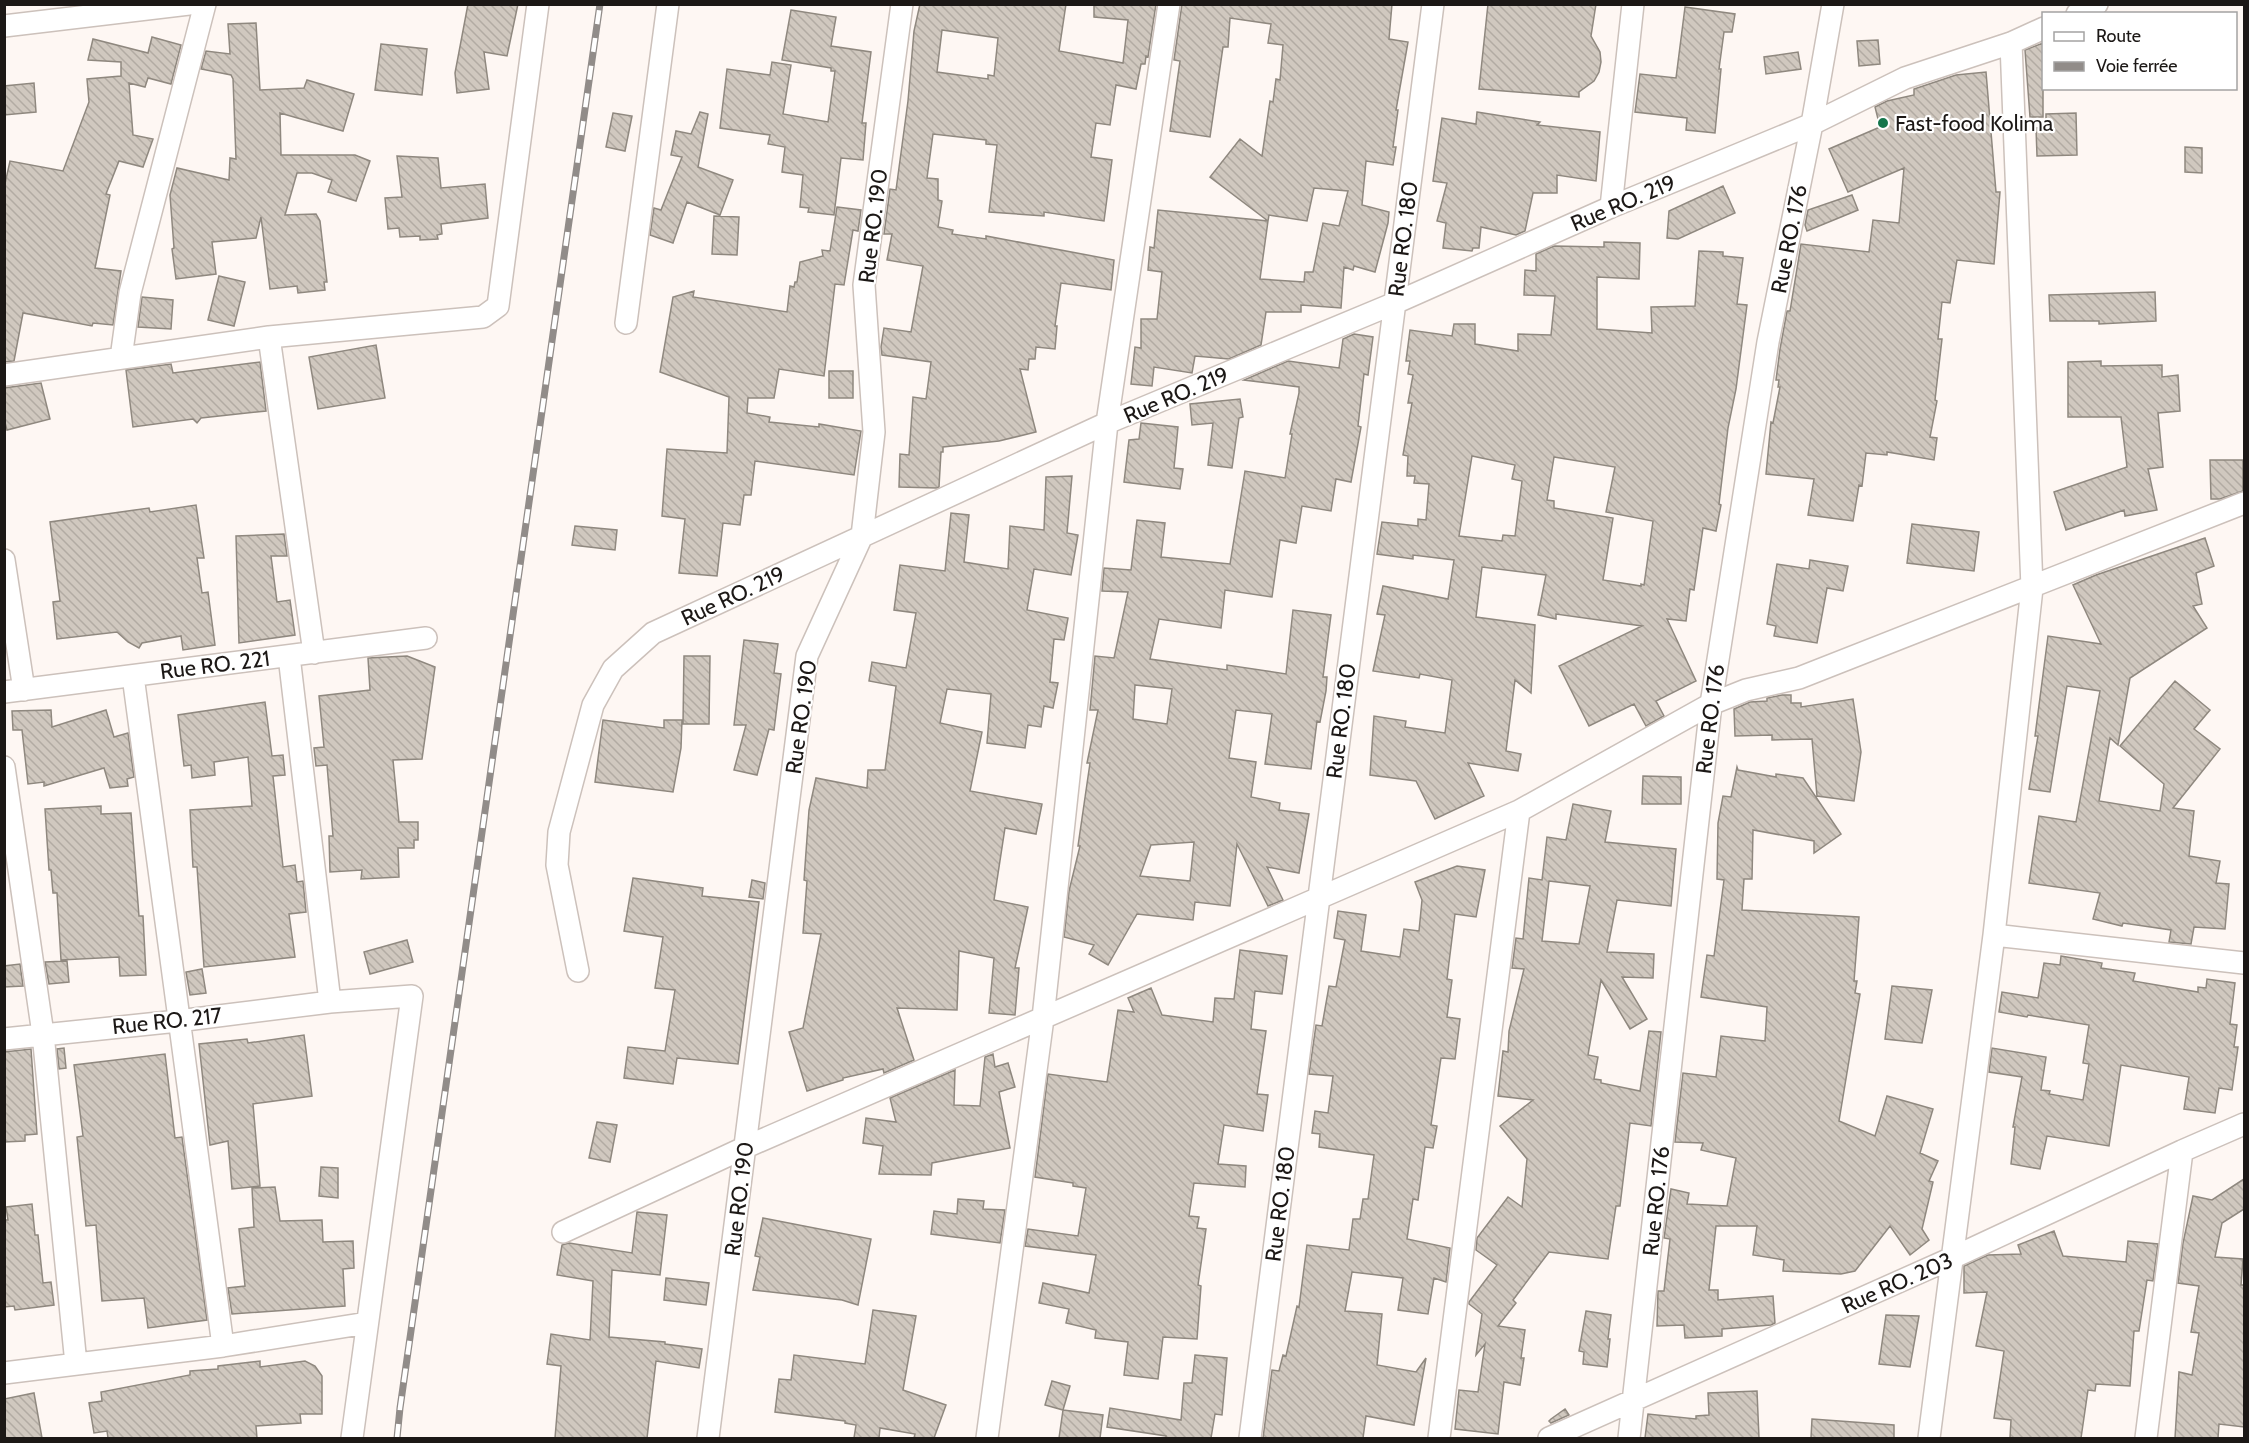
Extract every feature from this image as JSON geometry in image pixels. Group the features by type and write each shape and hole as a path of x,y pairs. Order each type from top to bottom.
{"street":[{"path":"4,26 108,9 189,4"},
{"path":"121,358 130,293 205,4"},
{"path":"4,375 269,337 483,317 498,306 538,4"},
{"path":"626,323 668,4"},
{"name":"Rue RO. 190","path":"708,1438 807,656 862,536 874,432 864,285 902,4"},
{"path":"987,1438 1043,1018 1107,423 1169,4"},
{"name":"Rue RO. 180","path":"1250,1438 1433,4"},
{"path":"1611,207 1633,4"},
{"name":"Rue RO. 176","path":"1629,1438 1711,704 1768,342 1812,124 1833,4"},
{"path":"2081,12 2097,4"},
{"name":"Rue RO. 219","path":"578,971 556,865 559,832 592,705 613,669 653,633 1107,423 1395,303 1611,207 1812,124 1905,78 2011,42 2042,28"},
{"path":"1929,1438 1994,935 2032,588 2011,42"},
{"path":"269,337 314,652"},
{"path":"563,1232 746,1147 1519,811 1711,704 1746,690 1799,678 2244,503"},
{"path":"4,560 14,691"},
{"name":"Rue RO. 221","path":"14,691 426,638"},
{"path":"289,656 330,1002"},
{"path":"133,676 223,1346"},
{"path":"4,767 43,1034 75,1365"},
{"path":"1439,1438 1519,811"},
{"path":"1994,935 2244,963"},
{"name":"Rue RO. 217","path":"4,1039 330,1002 412,996 367,1323"},
{"name":"Rue RO. 203","path":"1549,1438 1952,1258 2244,1124"},
{"path":"2146,1438 2182,1151"},
{"path":"4,1373 223,1346 367,1323 352,1438"}],"building":[{"path":"468,4 518,4 507,56 484,52 489,89 457,93 455,73"},
{"path":"920,4 1066,4 1059,51 1123,63 1128,20 1094,17 1094,4 1156,4 1148,57 1146,56 1145,64 1141,64 1136,89 1116,85 1110,125 1096,123 1091,157 1112,160 1104,221 1044,212 1044,216 989,212 997,145 986,144 986,140 933,134 927,178 938,179 938,200 942,201 938,227 953,230 952,234 986,239 986,236 1114,260 1111,290 1061,283 1055,326 1057,326 1055,349 1036,347 1035,359 1029,359 1028,370 1020,369 1036,432 999,441 943,447 939,487 937,488 899,487 900,454 909,455 913,397 926,399 931,362 882,355 881,347 884,328 911,332 923,266 887,260 892,234 884,234 890,189 896,190 908,101 914,31","holes":["942,30 998,38 994,76 988,75 988,79 937,72"]},
{"path":"1182,4 1392,4 1389,39 1408,42 1396,110 1398,110 1393,147 1396,147 1393,165 1366,161 1362,205 1389,212 1388,223 1375,272 1354,266 1353,270 1344,267 1341,308 1301,305 1301,312 1266,312 1261,345 1229,359 1195,356 1192,373 1154,367 1152,386 1131,384 1135,347 1141,348 1141,319 1157,319 1162,272 1148,270 1150,247 1154,248 1158,210 1268,221 1210,177 1240,139 1262,156 1270,101 1273,102 1276,79 1280,80 1283,45 1268,43 1271,24 1230,18 1228,47 1223,47 1210,137 1170,131 1180,61 1174,60","holes":["1314,188 1348,191 1339,226 1323,223 1313,272 1305,272 1304,282 1260,279 1269,215 1307,221"]},
{"path":"1488,4 1596,4 1591,36 1600,52 1601,62 1594,81 1579,92 1579,97 1479,89"},
{"path":"1685,7 1735,14 1732,32 1724,32 1715,133 1686,130 1687,118 1635,112 1640,74 1676,78"},
{"path":"791,10 836,17 831,46 871,52 862,123 866,123 863,160 841,158 834,215 808,212 809,208 800,207 803,175 782,172 785,147 768,144 770,135 720,128 727,69 770,75 772,62 791,65 783,114 828,122 835,71 831,71 831,68 782,60"},
{"path":"256,23 260,90 304,88 307,80 354,94 343,131 280,113 281,155 355,155 370,161 356,201 328,192 332,180 312,173 297,173 285,215 316,214 320,221 327,282 324,282 325,290 298,293 297,286 270,289 261,217 256,238 212,242 216,274 176,279 172,249 174,248 170,195 177,168 229,180 230,158 236,159 233,79 231,75 201,69 206,51 230,54 228,24"},
{"path":"152,37 181,45 171,84 148,78 145,87 129,83 133,135 153,139 143,167 119,161 106,194 110,195 95,268 121,271 113,325 93,323 92,326 23,313 14,361 4,362 4,188 10,161 63,171 89,102 87,79 121,76 121,62 88,60 93,39 148,53"},
{"path":"1878,40 1880,64 1859,66 1857,41"},
{"path":"2042,43 2043,117 2030,117 2025,50"},
{"path":"381,44 427,49 422,95 375,90"},
{"path":"1798,52 1801,69 1766,74 1764,57"},
{"path":"1986,72 1996,192 2000,192 1994,264 1957,260 1950,303 1942,302 1938,339 1942,339 1935,400 1937,401 1930,437 1937,438 1934,460 1887,452 1887,455 1866,453 1862,486 1859,485 1853,521 1808,515 1814,479 1766,474 1771,422 1773,423 1780,387 1778,387 1779,380 1776,380 1780,349 1787,311 1790,311 1801,244 1869,252 1873,220 1899,223 1904,168 1848,192 1829,149 1880,127 1875,107 1887,101 1914,95 1914,89 1956,75"},
{"path":"34,83 36,112 4,115 4,86"},
{"path":"700,112 708,114 698,167 733,180 720,215 687,202 673,243 650,235 654,208 661,210 682,157 671,155 676,131 691,134"},
{"path":"1477,112 1540,122 1537,125 1600,132 1596,181 1557,175 1557,193 1533,193 1525,231 1516,235 1481,227 1479,248 1473,248 1472,251 1443,248 1446,223 1437,221 1447,183 1433,181 1442,118 1476,124"},
{"path":"613,113 632,116 625,151 606,147"},
{"path":"2076,113 2077,155 2037,156 2036,128 2046,127 2046,114"},
{"path":"2185,147 2202,148 2202,173 2185,172"},
{"path":"397,156 438,158 441,188 485,184 488,218 441,224 442,234 437,235 438,239 420,240 420,236 400,237 399,228 388,229 385,198 402,197"},
{"path":"1723,186 1735,213 1678,239 1667,238 1669,211"},
{"path":"1852,195 1858,210 1807,231 1805,225 1808,210"},
{"path":"837,207 861,210 858,231 853,230 844,285 835,284 824,376 779,369 774,398 748,398 747,413 770,417 769,422 819,427 819,424 861,431 854,475 755,461 751,495 744,495 740,525 723,523 717,576 679,573 685,519 662,516 667,449 727,453 729,397 660,372 673,297 694,291 693,297 787,312 790,286 794,287 797,282 800,262 823,256 822,250 830,251"},
{"path":"714,216 739,217 737,255 712,254"},
{"path":"1604,242 1640,243 1639,279 1597,277 1597,329 1652,333 1651,307 1695,306 1699,251 1723,252 1723,256 1743,258 1737,304 1747,305 1736,389 1728,428 1719,504 1721,505 1716,531 1703,528 1694,590 1690,589 1686,621 1667,619 1696,681 1656,701 1664,716 1646,726 1634,704 1589,726 1559,666 1642,626 1556,614 1556,619 1538,615 1546,575 1482,567 1476,617 1535,625 1531,693 1515,680 1506,751 1521,754 1518,771 1468,763 1484,796 1435,819 1416,781 1370,775 1374,716 1406,721 1405,727 1445,733 1452,680 1420,674 1419,678 1373,671 1385,615 1377,614 1383,586 1448,599 1454,560 1413,555 1413,559 1377,554 1382,522 1418,526 1418,519 1426,520 1429,484 1414,483 1415,476 1407,476 1408,456 1403,455 1412,403 1408,403 1413,375 1408,374 1410,361 1406,361 1410,330 1452,336 1454,324 1475,324 1475,344 1518,351 1518,334 1551,335 1555,296 1524,295 1525,270 1536,271 1536,254 1554,246 1604,247","holes":["1472,456 1515,465 1512,479 1522,481 1515,536 1503,535 1502,541 1459,536","1554,457 1615,467 1606,512 1653,521 1644,585 1603,580 1613,518 1554,508 1554,501 1547,500"]},
{"path":"219,276 245,282 234,326 208,320"},
{"path":"2155,292 2156,321 2099,324 2099,321 2050,321 2049,295"},
{"path":"142,297 173,300 171,329 138,327"},
{"path":"1354,334 1373,337 1368,375 1364,374 1358,426 1361,427 1351,482 1336,479 1331,511 1302,506 1296,543 1280,540 1272,597 1225,590 1221,628 1159,619 1150,659 1227,670 1227,665 1286,674 1293,610 1331,615 1323,677 1327,677 1326,691 1320,722 1317,721 1311,769 1265,764 1272,714 1236,710 1229,758 1256,762 1251,797 1280,803 1279,810 1309,814 1299,873 1267,867 1283,900 1268,906 1237,844 1230,906 1195,902 1193,920 1137,914 1108,965 1089,954 1094,945 1064,937 1069,891 1080,846 1078,846 1090,763 1087,763 1098,710 1090,710 1095,656 1114,658 1128,592 1102,591 1104,568 1131,570 1137,520 1165,523 1161,557 1230,564 1245,471 1285,478 1292,434 1290,434 1299,393 1299,387 1244,380 1288,361 1339,368 1343,339","holes":["1135,685 1172,689 1167,724 1133,719","1194,842 1190,881 1140,876 1151,845"]},
{"path":"376,345 385,398 318,409 309,357"},
{"path":"2101,361 2101,366 2162,365 2162,377 2178,375 2180,411 2158,413 2163,467 2148,469 2157,510 2125,516 2124,510 2066,530 2054,492 2127,467 2121,417 2068,417 2068,362"},
{"path":"260,362 266,411 201,418 197,423 193,419 133,427 126,370 171,364 173,373"},
{"path":"829,371 853,371 853,398 829,398"},
{"path":"41,383 50,419 7,430 4,419 4,388"},
{"path":"1240,399 1243,417 1239,418 1232,468 1208,465 1213,423 1192,425 1190,404"},
{"path":"1141,423 1178,427 1174,468 1183,469 1180,489 1124,482 1129,440 1139,439"},
{"path":"2210,460 2243,460 2243,491 2220,499 2211,499"},
{"path":"1072,476 1067,533 1078,535 1071,575 1034,569 1027,610 1068,618 1064,640 1054,639 1050,682 1058,683 1053,708 1044,706 1041,727 1028,725 1025,748 987,743 991,694 947,689 940,723 982,732 970,791 1042,804 1036,834 1005,828 994,900 1028,907 1015,968 1019,968 1015,1015 989,1013 994,958 959,951 957,1010 897,1008 914,1060 884,1073 883,1069 843,1078 843,1080 807,1091 789,1032 803,1028 821,934 803,933 809,810 816,778 867,788 868,770 885,770 896,686 869,681 872,662 906,668 916,613 894,610 900,565 945,571 951,513 969,515 964,562 1008,569 1010,526 1044,530 1046,477"},
{"path":"196,505 204,558 197,558 202,593 208,592 215,645 183,650 181,636 142,643 139,648 117,632 57,639 53,602 60,601 50,522 149,508 150,512"},
{"path":"1912,524 1979,532 1974,571 1907,563"},
{"path":"575,526 617,530 615,550 572,545"},
{"path":"284,534 287,556 271,556 277,602 290,600 295,635 239,643 236,536"},
{"path":"2205,538 2214,566 2196,573 2202,604 2193,606 2207,628 2130,678 2118,745 2110,738 2099,801 2160,811 2164,784 2120,746 2175,681 2210,710 2194,729 2220,749 2173,808 2194,811 2189,856 2220,861 2216,883 2229,884 2225,929 2194,927 2191,944 2169,942 2171,930 2123,923 2122,926 2093,919 2100,893 2029,883 2039,816 2076,822 2100,691 2067,686 2050,792 2029,789 2038,736 2035,736 2048,636 2101,644 2073,585"},
{"path":"1810,560 1848,566 1843,591 1827,588 1817,643 1774,636 1776,626 1767,624 1777,564 1809,569"},
{"path":"744,640 778,644 774,673 781,674 774,730 769,729 757,775 734,770 746,725 734,725"},
{"path":"407,656 435,667 422,759 393,760 399,822 418,822 418,840 414,840 414,848 398,848 399,877 361,879 362,870 330,872 329,836 333,836 327,765 316,766 314,748 324,747 319,696 370,690 368,658"},
{"path":"684,656 710,656 709,724 683,724"},
{"path":"1791,695 1791,703 1801,703 1801,707 1853,699 1861,752 1854,801 1817,796 1812,739 1772,740 1772,735 1735,736 1734,709 1750,702 1767,701 1767,698"},
{"path":"265,702 272,756 283,755 285,775 273,776 283,867 295,865 297,882 303,881 306,912 289,914 295,957 204,967 197,867 193,867 190,810 252,806 248,757 214,762 215,775 192,778 191,765 184,766 178,715"},
{"path":"51,710 52,727 106,710 114,737 128,733 134,777 127,779 128,786 110,788 104,768 44,786 44,782 28,784 22,730 13,730 12,711"},
{"path":"603,720 664,728 664,720 682,720 681,748 673,792 595,782"},
{"path":"1737,767 1738,770 1776,777 1776,774 1803,778 1841,834 1814,853 1814,841 1753,830 1752,879 1744,879 1742,910 1859,917 1854,981 1857,981 1855,993 1860,994 1839,1121 1875,1136 1887,1096 1933,1109 1920,1153 1938,1161 1929,1181 1933,1182 1922,1229 1929,1240 1910,1255 1890,1226 1855,1271 1841,1274 1783,1271 1784,1260 1753,1255 1757,1226 1716,1226 1709,1290 1718,1290 1718,1300 1773,1296 1775,1323 1722,1329 1722,1336 1685,1338 1684,1325 1657,1326 1658,1291 1664,1291 1670,1239 1664,1238 1671,1189 1689,1193 1687,1204 1727,1206 1736,1158 1701,1150 1703,1143 1675,1142 1683,1073 1716,1077 1721,1036 1765,1041 1767,1007 1701,997 1707,955 1714,956 1724,880 1717,879 1718,823 1723,796 1731,797"},
{"path":"1643,776 1681,777 1681,804 1642,804"},
{"path":"1573,804 1611,811 1605,842 1676,849 1671,906 1617,900 1607,952 1654,954 1653,978 1622,977 1647,1019 1630,1029 1601,980 1588,1055 1598,1057 1594,1079 1601,1080 1601,1083 1640,1091 1649,1031 1661,1032 1651,1126 1630,1123 1620,1206 1616,1206 1608,1259 1549,1252 1513,1300 1516,1303 1498,1326 1525,1330 1520,1385 1504,1382 1498,1434 1455,1429 1459,1390 1478,1392 1485,1344 1476,1355 1482,1314 1469,1302 1497,1265 1476,1250 1477,1238 1508,1197 1522,1207 1527,1159 1500,1126 1533,1100 1498,1096 1503,1051 1508,1052 1509,1031 1524,969 1512,968 1516,938 1523,939 1529,878 1542,880 1547,837 1566,840","holes":["1549,881 1590,886 1579,944 1542,941"]},
{"path":"101,806 101,814 131,813 139,916 143,916 146,975 120,976 119,957 61,960 57,893 53,893 51,870 49,870 45,809"},
{"path":"1457,866 1485,870 1476,917 1455,914 1447,979 1452,980 1447,1017 1460,1019 1455,1059 1441,1058 1431,1125 1437,1126 1433,1148 1425,1147 1418,1200 1413,1199 1407,1239 1450,1248 1446,1282 1434,1278 1428,1314 1398,1310 1403,1278 1352,1272 1345,1311 1382,1314 1377,1365 1416,1372 1426,1358 1414,1425 1366,1416 1363,1438 1263,1438 1272,1370 1279,1371 1283,1355 1286,1356 1297,1306 1299,1307 1307,1245 1349,1250 1353,1219 1360,1219 1363,1199 1368,1199 1374,1155 1319,1147 1320,1134 1312,1133 1315,1111 1328,1113 1333,1076 1309,1074 1316,1025 1322,1026 1329,986 1336,987 1345,940 1334,938 1338,911 1366,915 1361,951 1400,957 1404,929 1419,931 1422,900 1415,882"},
{"path":"633,878 703,888 702,896 759,902 738,1064 677,1058 673,1084 624,1078 628,1047 665,1051 675,990 655,988 663,937 624,931"},
{"path":"752,880 765,883 763,899 749,897"},
{"path":"407,940 413,962 370,974 364,952"},
{"path":"1240,950 1287,956 1282,994 1255,991 1251,1029 1266,1031 1257,1094 1268,1095 1263,1131 1224,1125 1218,1164 1246,1166 1245,1187 1194,1183 1189,1216 1199,1217 1197,1228 1206,1229 1198,1285 1201,1286 1197,1339 1163,1337 1158,1379 1124,1375 1128,1342 1095,1338 1096,1330 1066,1323 1069,1309 1039,1303 1043,1283 1089,1293 1096,1255 1025,1246 1028,1229 1078,1236 1086,1188 1073,1186 1073,1183 1035,1177 1048,1074 1107,1082 1118,1010 1134,1012 1128,998 1151,988 1162,1015 1213,1022 1215,998 1234,999"},
{"path":"2061,956 2102,963 2101,968 2135,973 2133,981 2198,992 2198,987 2206,988 2207,979 2235,983 2230,1024 2237,1025 2234,1047 2238,1047 2232,1090 2219,1088 2215,1113 2184,1109 2189,1077 2121,1065 2109,1146 2047,1136 2040,1169 2011,1164 2015,1127 2013,1127 2022,1077 1989,1072 1992,1048 2046,1057 2041,1090 2050,1091 2049,1094 2083,1100 2089,1064 2083,1063 2089,1025 1999,1012 2002,992 2038,998 2044,963 2060,965"},
{"path":"67,961 69,982 49,984 45,962"},
{"path":"20,964 23,986 4,987 4,966"},
{"path":"202,969 206,993 190,995 186,972"},
{"path":"1892,986 1932,990 1922,1043 1885,1039"},
{"path":"304,1035 312,1096 253,1104 260,1186 232,1189 228,1141 210,1145 199,1044 247,1039 248,1043"},
{"path":"64,1048 66,1068 59,1069 57,1049"},
{"path":"31,1049 37,1134 25,1135 25,1141 4,1142 4,1052"},
{"path":"165,1054 175,1138 182,1137 207,1320 148,1328 144,1298 102,1301 96,1225 86,1226 77,1137 83,1136 74,1065"},
{"path":"993,1054 995,1067 1008,1063 1015,1087 999,1092 1010,1148 932,1163 931,1175 879,1174 883,1146 863,1143 866,1118 896,1122 890,1098 955,1070 954,1105 980,1106 985,1057"},
{"path":"597,1122 617,1125 610,1162 589,1158"},
{"path":"321,1167 338,1168 338,1198 319,1196"},
{"path":"2244,1179 2244,1209 2222,1223 2215,1257 2243,1259 2241,1285 2244,1285 2244,1427 2219,1424 2218,1438 2175,1438 2179,1372 2192,1375 2199,1333 2191,1332 2199,1286 2178,1283 2183,1243 2193,1196 2212,1200"},
{"path":"275,1187 280,1221 322,1220 323,1242 353,1241 354,1268 343,1269 345,1306 232,1314 228,1288 245,1286 239,1229 254,1227 252,1188"},
{"path":"958,1199 984,1201 983,1209 1005,1210 1000,1243 931,1234 934,1211 957,1214"},
{"path":"32,1204 43,1283 51,1282 54,1305 15,1310 14,1306 4,1307 4,1220 8,1220 6,1207"},
{"path":"637,1212 667,1215 660,1275 612,1270 609,1337 665,1342 665,1344 702,1349 699,1368 656,1361 647,1438 555,1438 561,1366 547,1364 551,1334 590,1340 593,1281 557,1275 562,1245 569,1243 632,1253"},
{"path":"763,1218 871,1239 858,1305 842,1300 753,1290 760,1257 755,1256"},
{"path":"2054,1231 2063,1256 2126,1262 2128,1241 2158,1244 2153,1281 2147,1280 2139,1331 2134,1331 2130,1386 2096,1384 2095,1391 2088,1390 2081,1438 2010,1438 2011,1420 1994,1418 2004,1351 1976,1346 1987,1292 1964,1293 1964,1266 1988,1255 2021,1254 2018,1245"},
{"path":"666,1278 709,1283 706,1305 664,1300"},
{"path":"873,1310 916,1316 903,1390 946,1405 934,1438 914,1438 915,1434 880,1428 879,1438 854,1438 856,1425 845,1423 845,1421 775,1412 779,1379 791,1380 794,1355 865,1364"},
{"path":"1586,1311 1611,1315 1607,1367 1583,1364 1584,1352 1579,1351"},
{"path":"1886,1315 1919,1316 1910,1367 1879,1364"},
{"path":"1195,1355 1227,1358 1222,1415 1215,1414 1211,1438 1166,1438 1166,1436 1107,1427 1110,1408 1181,1420 1184,1383 1192,1383"},
{"path":"260,1361 260,1367 305,1361 315,1366 322,1376 322,1414 300,1414 301,1423 256,1426 257,1438 108,1438 107,1431 94,1433 89,1403 102,1401 101,1392 190,1375 190,1371 218,1369 218,1366"},
{"path":"1052,1381 1070,1386 1063,1410 1045,1405"},
{"path":"1757,1391 1759,1438 1645,1438 1648,1414 1696,1419 1696,1416 1709,1415 1708,1393"},
{"path":"34,1393 42,1438 4,1438 4,1399"},
{"path":"1565,1409 1569,1415 1551,1423 1549,1421 1551,1419"},
{"path":"1063,1410 1103,1415 1100,1438 1059,1438"},
{"path":"1812,1419 1894,1425 1894,1438 1811,1438"}],"railway":[{"path":"397,1438 600,4"}],"place":[{"name":"Fast-food Kolima","path":"1883,123"}]}
